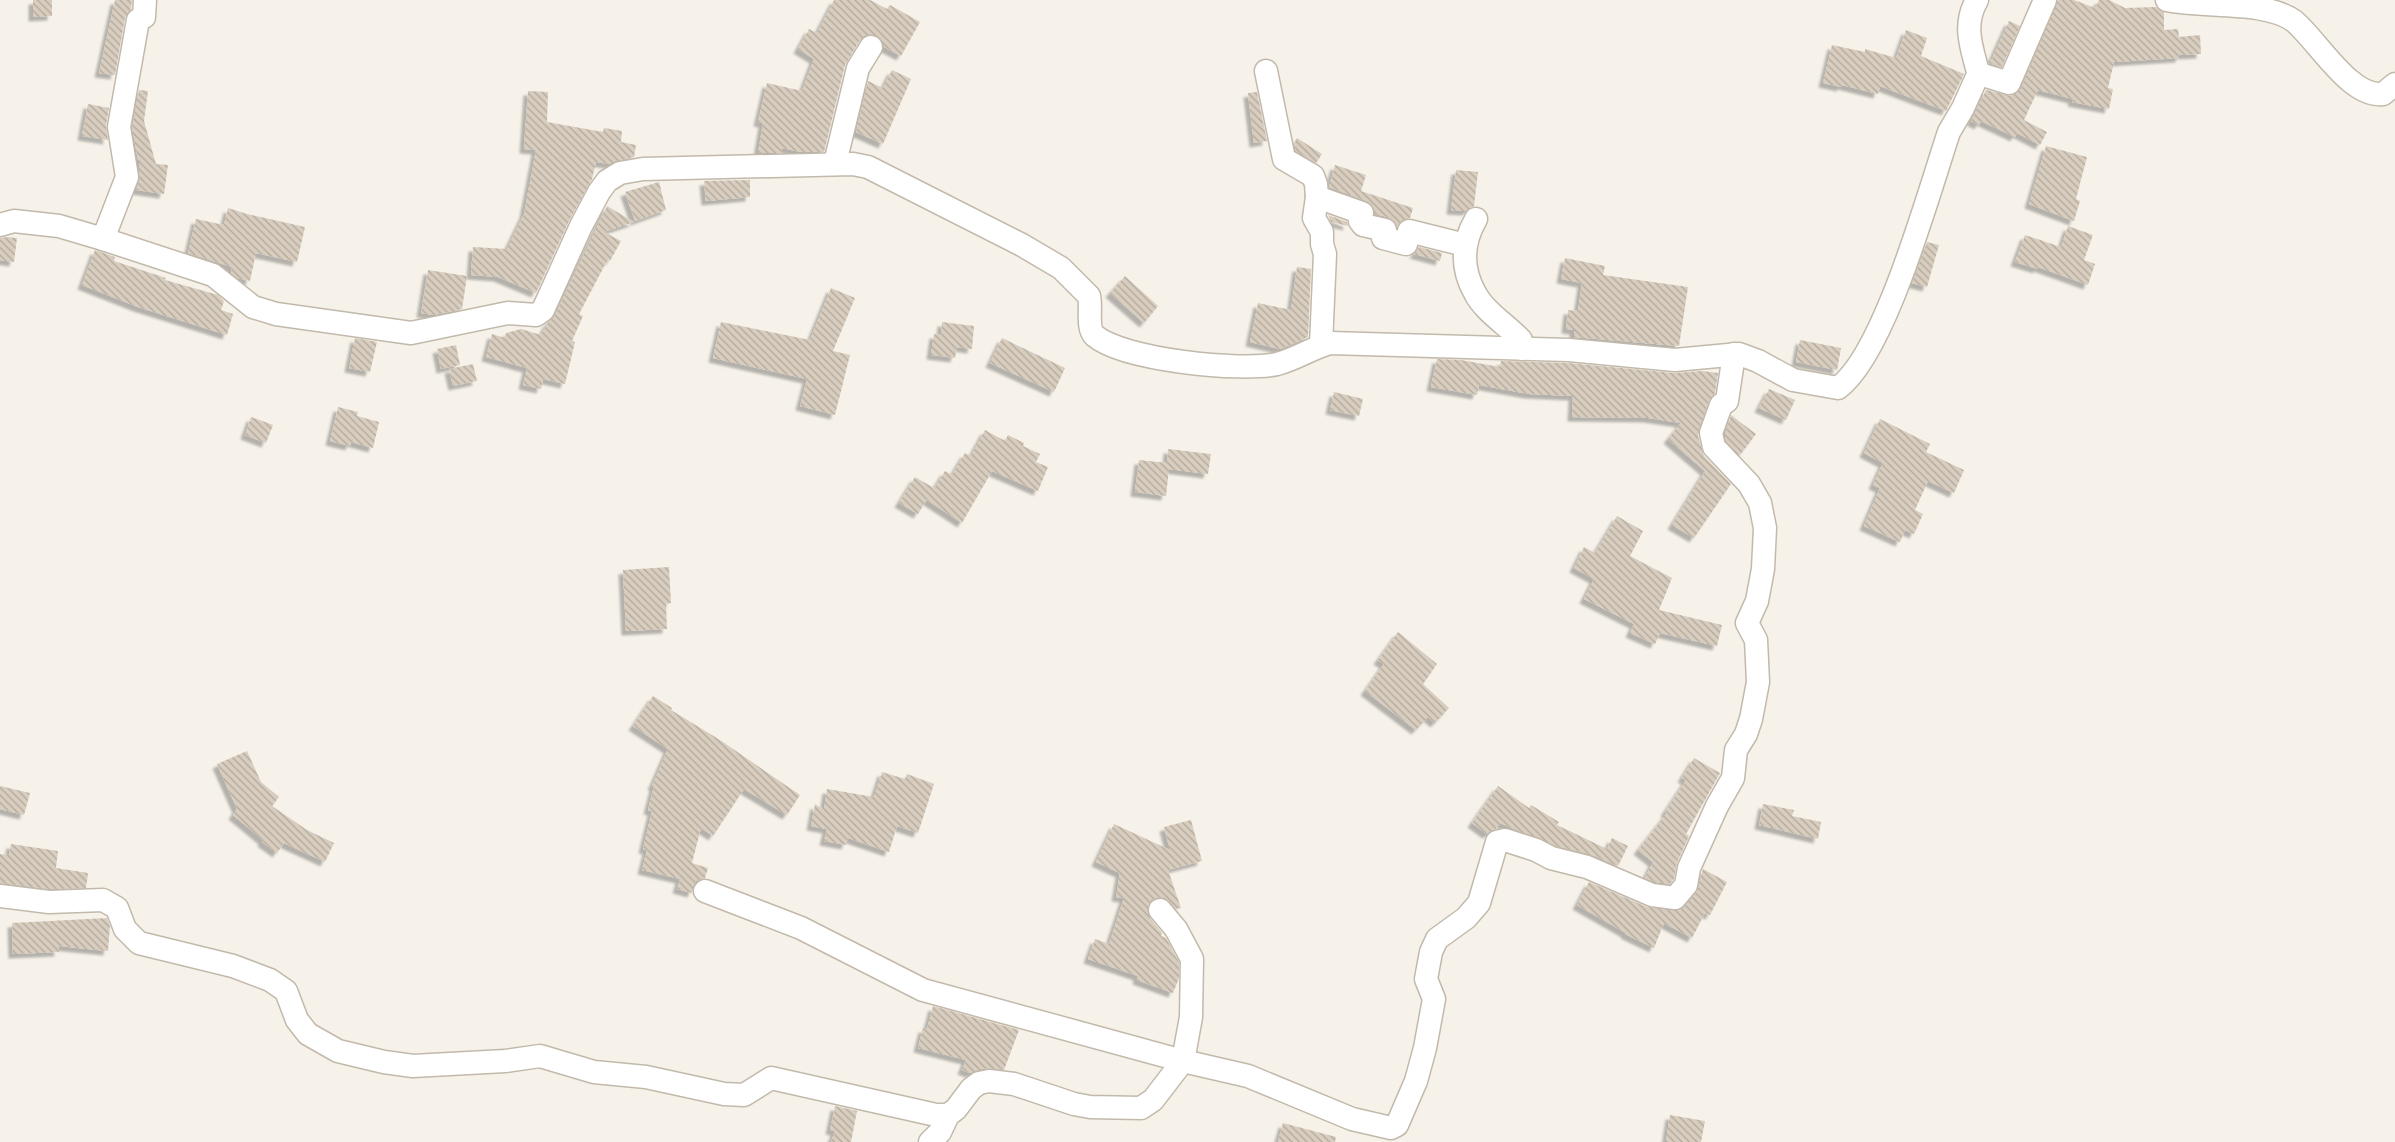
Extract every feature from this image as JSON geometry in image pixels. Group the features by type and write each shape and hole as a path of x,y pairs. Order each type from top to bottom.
{"street":[{"path":"103,239 127,177 119,127 138,20 144,17 144,0"},
{"path":"0,225 14,221 59,226 103,239 213,275 254,307 276,314 411,334 508,313 536,315 543,310 581,226 599,192 607,181 620,173 643,170 835,163 868,167 1022,244 1060,268 1089,296 1091,329 1094,336 1156,358 1223,367 1276,364 1305,355 1321,345 1330,343 1569,350 1675,360 1734,354 1745,355 1805,384 1838,388 1846,383 1880,330 1949,132 1979,76 1968,24 1970,13 1977,0"},
{"path":"1979,76 1983,75 2009,83 2045,0"},
{"path":"2167,0 2263,8 2281,13 2293,20 2346,77 2365,92 2383,94 2395,84"},
{"path":"835,163 858,68 871,47"},
{"path":"1266,71 1284,159 1313,176 1316,184 1317,196 1314,218 1322,232 1322,244 1325,254 1321,345"},
{"path":"1317,196 1362,212 1360,221 1363,225 1385,230 1384,238 1406,244 1409,231 1465,244"},
{"path":"1476,219 1465,244 1464,262 1475,294 1521,340 1522,349"},
{"path":"705,891 801,928 923,990 1183,1061 1248,1076 1352,1119 1391,1128 1398,1125 1416,1081 1425,1048 1434,998 1426,978 1431,952 1437,939 1466,918 1479,903 1497,842 1504,840 1536,850 1552,858 1587,867 1652,895 1675,898 1686,885 1689,868 1717,806 1733,778 1736,750 1746,734 1751,719 1758,682 1756,640 1747,623 1756,601 1763,569 1765,528 1760,503 1749,484 1714,448 1711,433 1721,406 1727,401 1734,354"},
{"path":"0,896 50,902 104,900 112,902 117,908 125,929 139,943 232,966 270,980 286,990 296,1020 308,1034 338,1051 384,1062 413,1066 451,1066 540,1056 594,1072 646,1078 724,1094 744,1095 771,1078 936,1115 948,1115"},
{"path":"930,1142 940,1132 948,1115 956,1109 970,1089 979,1083 989,1081 1014,1084 1074,1104 1090,1107 1141,1108 1153,1100 1183,1061 1191,1017 1192,959 1176,929 1160,910"}],"building":[{"path":"33,0 52,0 52,16 33,17"},
{"path":"115,0 132,0 131,9 125,18 115,75 99,73"},
{"path":"834,0 870,0 887,9 890,5 920,22 901,56 884,47 877,36 865,35 860,40 845,65 824,152 801,152 782,148 781,153 758,153 763,123 758,122 767,83 802,91 814,59 798,49 809,29 817,33"},
{"path":"2058,0 2074,0 2095,8 2099,0 2109,0 2125,8 2156,7 2164,12 2164,30 2178,29 2179,37 2200,35 2201,54 2180,55 2180,58 2114,62 2108,88 2113,89 2109,109 2072,102 2073,99 2038,90 2024,120 2047,132 2040,145 2017,133 2015,137 1981,121 1979,125 1971,121 1986,90 2011,96 2021,89"},
{"path":"2009,21 2020,26 2002,67 1989,63 1988,59 1991,61"},
{"path":"1906,30 1927,38 1921,56 1964,74 1946,111 1880,86 1878,94 1842,85 1841,87 1823,83 1832,45 1865,52 1865,49 1896,58"},
{"path":"892,70 911,79 883,144 856,132 868,81 883,88"},
{"path":"139,90 148,91 144,121 156,164 168,165 164,194 136,190 139,181 139,159 132,127"},
{"path":"528,91 548,92 547,122 603,132 604,128 622,131 621,142 636,145 634,157 609,164 596,162 592,179 569,221 536,293 498,277 471,275 473,247 507,249 524,214 536,150 524,149"},
{"path":"1257,92 1267,141 1254,143 1248,93"},
{"path":"88,104 109,108 106,125 108,140 82,136"},
{"path":"1297,138 1322,154 1316,163 1296,151 1294,143"},
{"path":"2046,146 2087,157 2076,199 2080,201 2074,221 2029,204"},
{"path":"1335,165 1366,175 1361,191 1413,208 1410,218 1400,222 1397,226 1388,217 1375,214 1372,205 1367,201 1329,187"},
{"path":"1456,170 1478,172 1474,206 1466,211 1451,210"},
{"path":"750,180 750,197 706,201 704,181"},
{"path":"659,182 666,210 635,221 625,192"},
{"path":"607,206 634,222 604,232 621,241 610,261 608,259 579,314 583,316 572,341 575,342 565,384 543,379 541,389 523,385 527,368 486,357 492,334 505,338 506,333 521,329 541,335 555,315"},
{"path":"228,208 305,227 297,262 256,253 250,281 237,278 231,273 232,267 188,253 196,219 224,225"},
{"path":"1328,215 1347,222 1348,226 1331,222"},
{"path":"2068,226 2093,235 2084,260 2095,264 2088,285 2038,267 2038,269 2015,262 2025,235 2061,247"},
{"path":"0,238 17,238 14,262 0,260"},
{"path":"1927,242 1939,245 1927,287 1912,283"},
{"path":"1419,247 1442,253 1440,261 1414,254"},
{"path":"95,250 115,257 114,261 166,278 165,280 218,295 224,301 221,310 233,314 227,335 138,307 82,285"},
{"path":"1565,258 1605,266 1603,275 1688,287 1679,346 1574,337 1574,330 1566,329 1568,310 1578,311 1582,283 1561,279"},
{"path":"1297,267 1311,269 1308,337 1280,349 1250,342 1258,303 1291,310"},
{"path":"428,270 467,276 462,309 434,315 421,313"},
{"path":"1125,276 1158,306 1144,323 1110,293"},
{"path":"831,288 855,298 833,351 850,355 835,415 800,406 807,379 713,358 721,322 810,340"},
{"path":"942,322 974,326 972,349 957,347 955,358 931,355 934,334 941,335"},
{"path":"355,338 377,342 370,372 349,368"},
{"path":"1002,338 1065,368 1054,392 990,363"},
{"path":"1800,340 1841,348 1837,370 1796,362"},
{"path":"456,345 460,365 441,369 437,349"},
{"path":"1437,359 1461,360 1500,367 1501,361 1568,363 1674,373 1702,371 1718,373 1715,393 1709,401 1698,436 1704,456 1731,484 1694,538 1672,525 1705,471 1668,439 1681,423 1648,418 1572,417 1573,396 1529,394 1479,385 1477,395 1431,387"},
{"path":"473,364 477,381 453,386 449,369"},
{"path":"1769,389 1795,400 1786,420 1759,408"},
{"path":"1334,392 1363,399 1359,416 1330,410"},
{"path":"338,407 358,412 357,416 379,422 373,448 351,442 350,446 330,441"},
{"path":"1731,415 1756,434 1740,455 1726,441 1725,434"},
{"path":"251,417 273,425 266,443 245,435"},
{"path":"1880,419 1930,444 1926,452 1964,470 1954,493 1928,481 1915,510 1923,514 1914,534 1905,530 1900,542 1864,526 1880,488 1873,485 1883,463 1864,453"},
{"path":"985,430 1005,441 1008,435 1024,443 1023,446 1040,454 1036,462 1048,467 1038,491 992,471 962,523 927,500 945,471 952,475 965,453 971,456"},
{"path":"1168,449 1211,454 1208,474 1169,469 1166,496 1135,492 1139,460 1167,463"},
{"path":"915,477 934,488 918,514 899,503"},
{"path":"1617,516 1643,531 1630,556 1672,578 1659,610 1722,625 1717,646 1660,633 1655,644 1630,633 1634,624 1584,599 1594,579 1574,568 1584,547 1595,553"},
{"path":"669,567 671,603 666,604 667,629 626,631 623,570"},
{"path":"1398,632 1437,664 1423,684 1449,708 1435,723 1428,717 1416,730 1365,691 1384,664 1378,660"},
{"path":"653,696 672,708 671,710 720,740 800,795 787,815 744,789 713,836 701,828 692,863 708,868 705,878 696,881 692,893 677,889 680,879 642,870 647,850 643,849 652,811 648,810 654,786 652,786 668,749 633,726"},
{"path":"247,751 261,782 279,797 272,806 307,830 334,843 325,862 284,843 277,853 233,815 237,809 217,764"},
{"path":"1694,758 1720,773 1686,834 1689,836 1677,863 1674,879 1670,884 1656,882 1645,878 1653,862 1638,850 1667,813 1665,812 1686,780 1682,778"},
{"path":"882,772 905,779 907,774 934,784 918,833 897,826 889,852 848,838 846,845 824,841 827,829 811,826 815,804 824,810 827,789 874,797"},
{"path":"0,786 30,793 24,815 0,809"},
{"path":"1498,786 1529,808 1531,805 1559,822 1557,825 1607,849 1612,838 1628,846 1618,866 1590,854 1556,846 1500,823 1496,829 1487,834 1472,823"},
{"path":"1763,804 1794,810 1792,816 1821,822 1818,839 1759,825"},
{"path":"1191,820 1202,861 1168,870 1181,908 1176,909 1165,898 1158,897 1151,900 1148,906 1150,918 1162,933 1161,936 1166,938 1179,962 1179,978 1173,993 1137,980 1138,976 1088,959 1095,939 1109,944 1124,898 1116,897 1120,873 1096,862 1114,824 1170,850 1164,827"},
{"path":"11,844 58,851 56,868 88,873 86,888 50,889 0,883 0,854 9,855"},
{"path":"1703,869 1727,882 1710,915 1705,913 1692,938 1664,923 1654,948 1625,934 1577,905 1589,882 1647,907 1679,910 1696,893"},
{"path":"107,918 110,926 108,951 58,946 59,952 13,954 12,923"},
{"path":"933,1006 1019,1030 1004,1070 986,1068 970,1073 962,1070 966,1060 918,1048 923,1028 927,1029"},
{"path":"835,1106 857,1111 851,1142 831,1142 835,1131 830,1130"},
{"path":"1670,1115 1705,1121 1701,1142 1666,1142"},
{"path":"1283,1123 1336,1137 1335,1142 1278,1142"}]}
